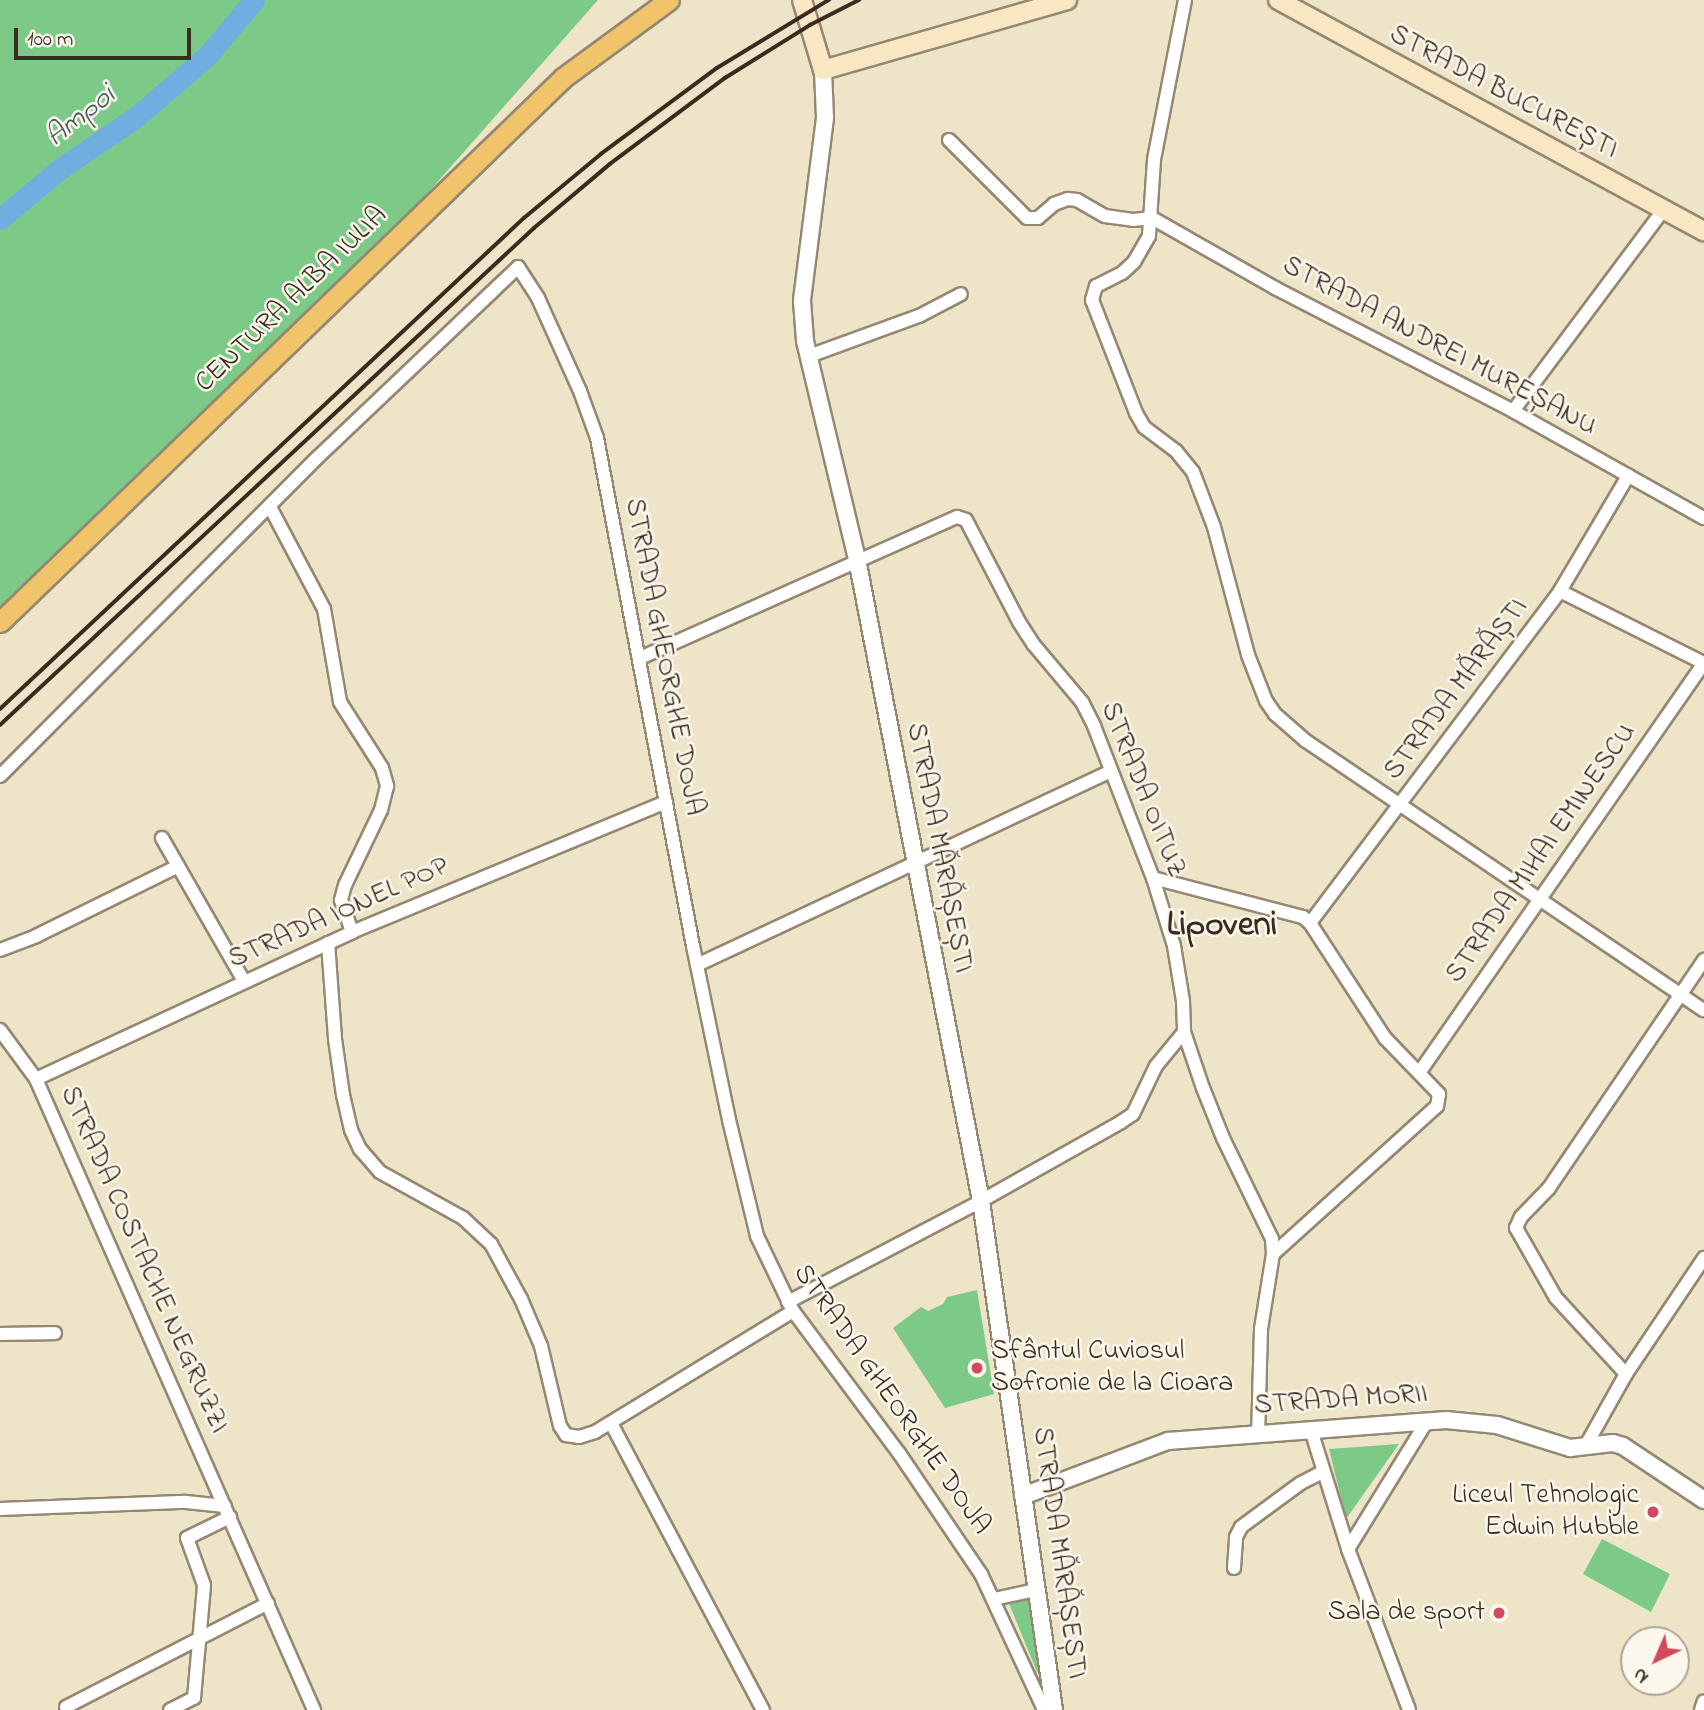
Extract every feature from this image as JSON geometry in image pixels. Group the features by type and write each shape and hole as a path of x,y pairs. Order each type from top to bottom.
{"main road":[{"name":"CENTURA ALBA IULIA","path":"0,622 564,77 669,0"},
{"name":"CENTURA ALBA IULIA","path":"631,28 681,0"},
{"name":"STRADA MĂRĂȘEȘTI","path":"802,0 823,70"},
{"path":"823,70 1067,0"},
{"name":"STRADA BUCUREȘTI","path":"1278,0 1704,231"}],"street":[{"path":"1185,0 1154,160 1149,236 1134,262 1122,273 1096,286 1092,300 1144,427 1188,463 1193,472 1214,527 1248,655 1266,701 1275,714 1306,741 1704,1010"},
{"name":"STRADA MĂRĂȘEȘTI","path":"823,70 825,118 802,301 809,356 858,564 913,861 981,1201 1054,1710"},
{"name":"STRADA ANDREI MUREȘANU","path":"949,140 1027,219 1038,218 1054,204 1068,199 1077,200 1105,216 1133,220 1152,218 1275,288 1513,411 1704,518"},
{"path":"1513,411 1664,209"},
{"name":"STRADA GHEORGHE DOJA","path":"0,776 318,457 518,267 538,298 590,414 640,658 696,965 750,1215 763,1252 791,1307 899,1453 974,1563 994,1599 1044,1710"},
{"path":"809,356 919,316 961,294"},
{"name":"STRADA MĂRĂȘTI","path":"1310,923 1560,591 1628,476"},
{"path":"270,507 324,609 340,702 382,768 387,786 382,810 345,885 341,900 352,932"},
{"name":"STRADA OITUZ","path":"858,564 962,516 1027,634 1086,709 1153,878 1174,946 1183,1001 1184,1032 1223,1138 1265,1221 1273,1254"},
{"path":"640,658 858,564"},
{"path":"1560,591 1704,663"},
{"name":"STRADA MIHAI EMINESCU","path":"1419,1073 1542,900 1704,663"},
{"path":"696,965 913,861 1111,771"},
{"name":"STRADA IONEL POP","path":"36,1079 352,932 666,802"},
{"path":"162,838 244,981"},
{"path":"0,950 36,936 178,866"},
{"path":"1153,878 1289,911 1310,923 1370,1018 1440,1098 1437,1106 1399,1142 1273,1254 1261,1329 1258,1434"},
{"path":"328,943 338,1061 351,1130 360,1149 380,1172 463,1218 491,1244 521,1299 541,1346 560,1426 566,1435 579,1437 611,1423 791,1307 1133,1114 1156,1066 1184,1032"},
{"path":"1626,1374 1556,1298 1517,1233 1521,1217 1549,1188 1704,960"},
{"name":"STRADA COSTACHE NEGRUZZI","path":"0,1030 36,1079 314,1710"},
{"path":"1585,1447 1626,1374 1704,1258"},
{"path":"0,1334 55,1333"},
{"path":"1348,1549 1427,1421"},
{"name":"STRADA MORII","path":"1023,1496 1168,1441 1427,1421 1465,1421 1497,1425 1570,1448 1613,1443 1623,1446 1704,1500"},
{"path":"611,1423 763,1710"},
{"path":"1311,1430 1348,1549 1409,1710"},
{"path":"1234,1568 1236,1538 1241,1527 1301,1483 1323,1472"},
{"path":"0,1509 186,1502 227,1512"},
{"path":"170,1710 196,1704 204,1585 187,1538 227,1512"},
{"path":"994,1599 1036,1590"},
{"path":"66,1707 268,1604"},
{"path":"1701,1710 1704,1701"}],"green space":[{"path":"0,0 598,0 425,196 0,612"},
{"path":"977,1290 994,1394 945,1408 893,1328 921,1307 928,1311 943,1304 947,1297"},
{"path":"1399,1444 1346,1519 1329,1449"},
{"path":"1602,1539 1670,1574 1651,1612 1583,1574"},
{"path":"1029,1596 1042,1670 1037,1672 1008,1601"}],"waterway":[{"name":"Ampoi","path":"0,219 57,171 136,117 207,56 254,0"}],"railway":[{"path":"0,709 524,218 601,154 717,68 829,0"},
{"path":"0,725 534,228 610,164 725,78 810,25 859,0"}],"place":[{"name":"Sfântul Cuviosul Sofronie de la Cioara","path":"977,1368"},
{"name":"Liceul Tehnologic Edwin Hubble","path":"1653,1512"},
{"name":"Sala de sport","path":"1499,1613"}],"district":[{"name":"Lipoveni","path":"1222,926"}]}
